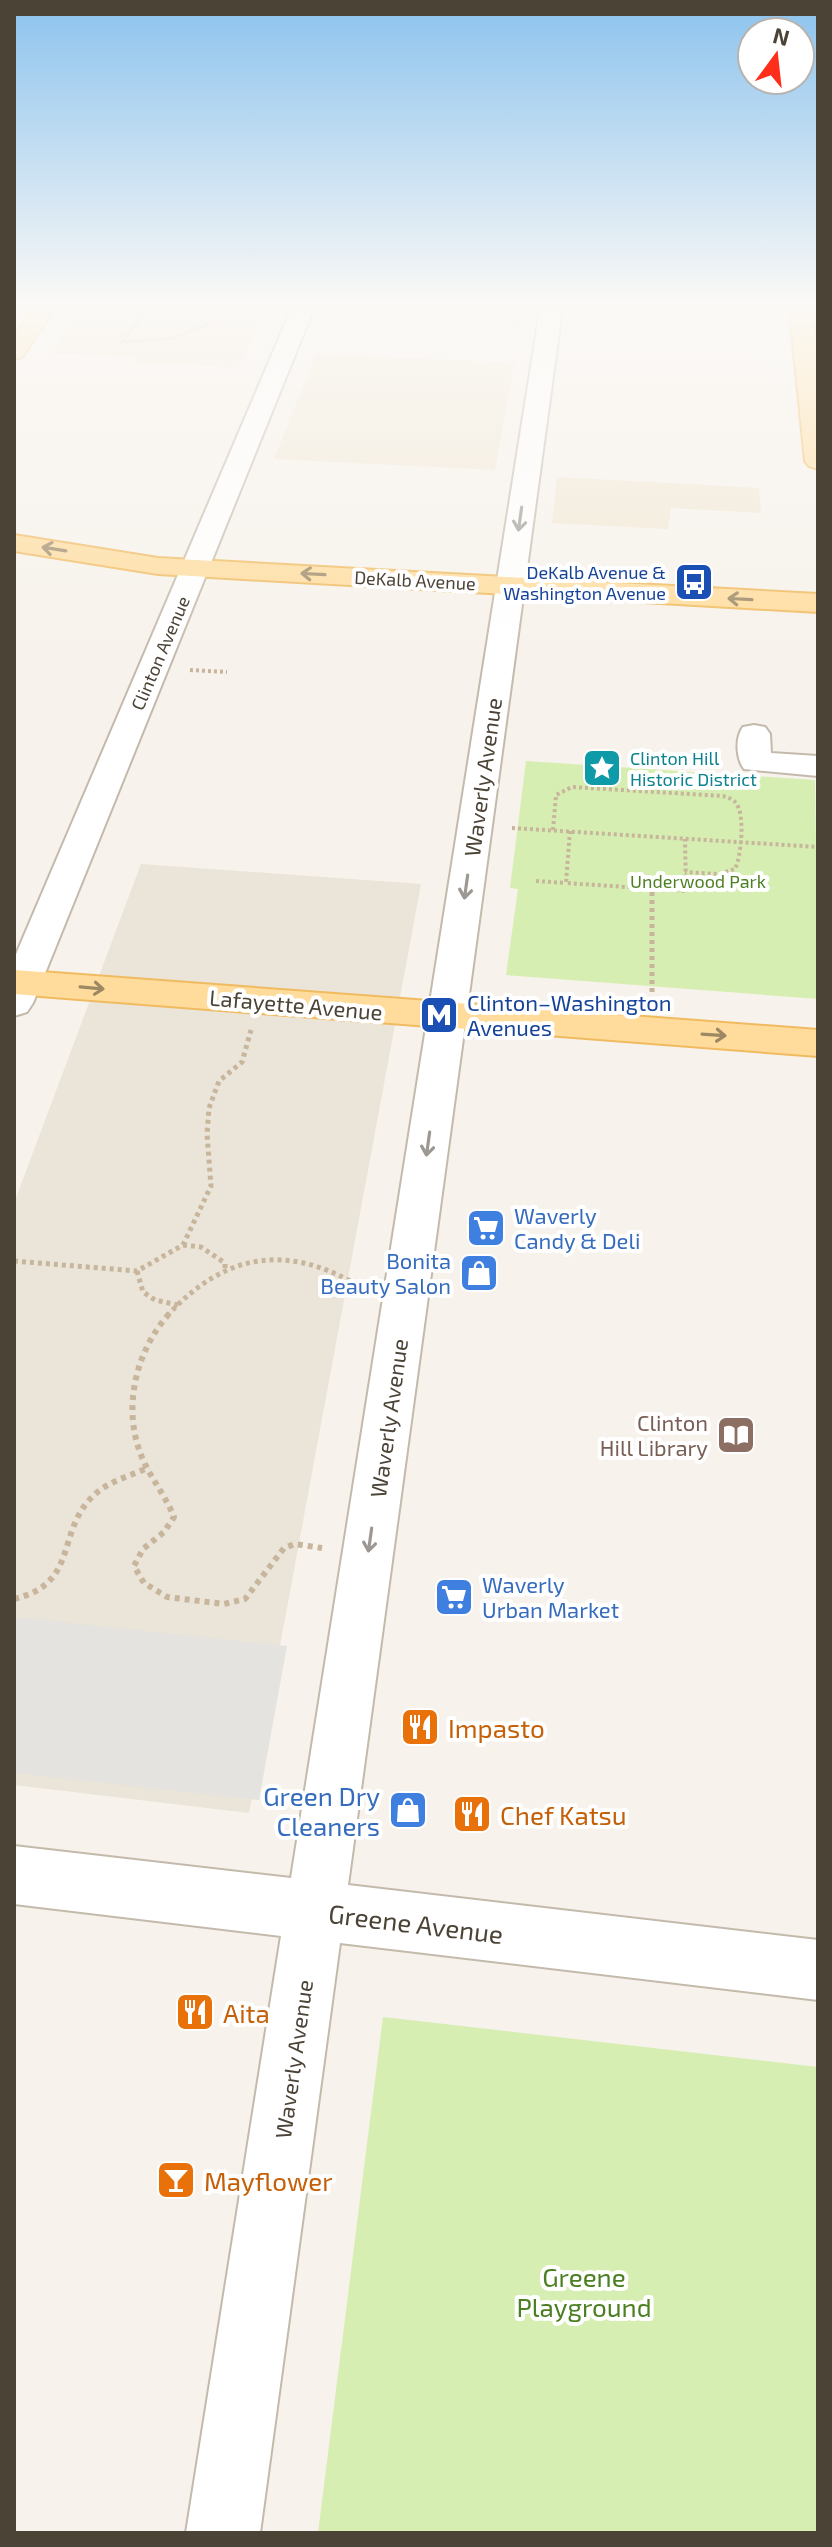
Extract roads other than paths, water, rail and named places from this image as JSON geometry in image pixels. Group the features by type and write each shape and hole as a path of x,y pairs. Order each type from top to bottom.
{"main road":[{"path":"814,422 818,461"},
{"name":"DeKalb Avenue","path":"14,543 158,566 818,603"},
{"name":"Lafayette Avenue","path":"17,989 818,1043"}],"street":[{"name":"Clinton Avenue","path":"17,989 256,422"},
{"name":"Waverly Avenue","path":"223,2533 534,422"},
{"path":"754,734 755,762 818,766"},
{"name":"Greene Avenue","path":"14,1875 818,1970"}],"place":[{"name":"DeKalb Avenue & Washington Avenue","path":"694,582"},
{"name":"Clinton Hill Historic District","path":"602,768"},
{"name":"Clinton–Washington Avenues","path":"439,1015"},
{"name":"Waverly Candy & Deli","path":"486,1228"},
{"name":"Bonita Beauty Salon","path":"479,1273"},
{"name":"Clinton Hill Library","path":"736,1435"},
{"name":"Waverly Urban Market","path":"454,1597"},
{"name":"Impasto","path":"420,1727"},
{"name":"Green Dry Cleaners","path":"408,1810"},
{"name":"Chef Katsu","path":"472,1814"},
{"name":"Aita","path":"195,2012"},
{"name":"Mayflower","path":"176,2180"}],"park label":[{"name":"Underwood Park","path":"698,881"},
{"name":"Greene Playground","path":"584,2291"}]}
